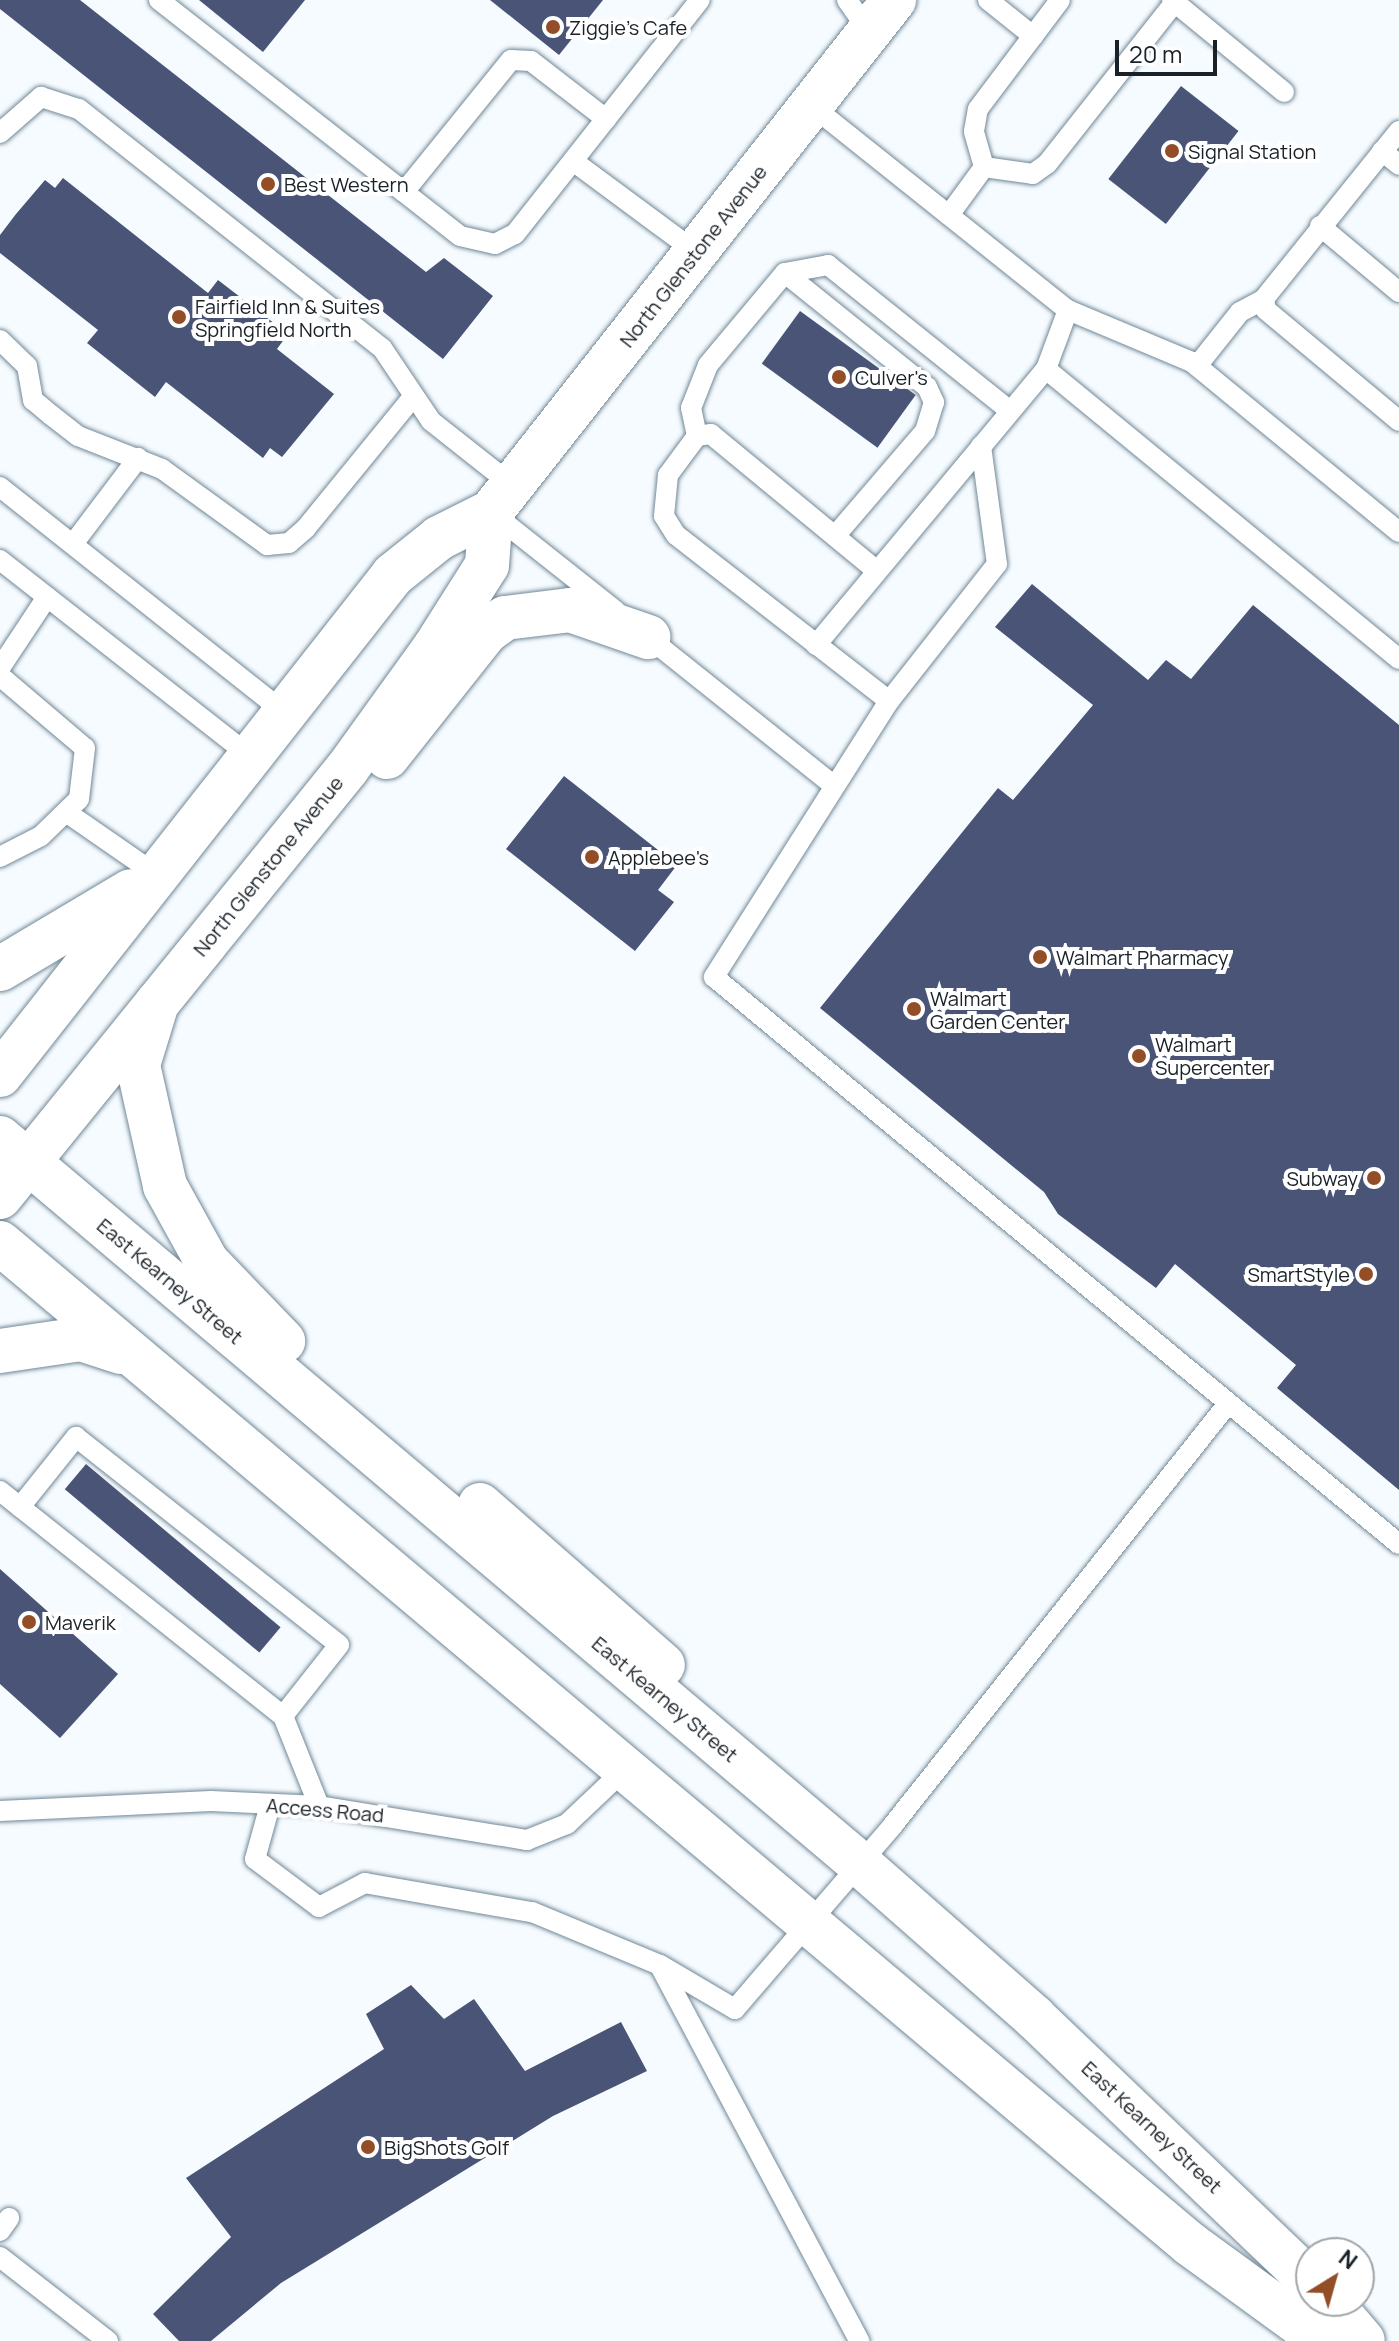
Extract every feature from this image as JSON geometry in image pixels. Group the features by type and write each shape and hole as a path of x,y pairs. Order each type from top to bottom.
{"main road":[{"name":"North Glenstone Avenue","path":"0,1075 393,575 439,538 502,498 812,106 870,11"},
{"name":"North Glenstone Avenue","path":"0,1197 14,1149 157,1003 288,842 417,672 487,565 502,498"},
{"path":"288,842 390,754 486,632 505,618 570,610 648,637"},
{"path":"0,969 157,875"},
{"path":"157,1003 138,1065 140,1095 165,1186 207,1262 278,1337 617,1618 791,1804"},
{"name":"East Kearney Street","path":"14,1149 860,1864 1034,2017 1295,2267"},
{"path":"0,1243 623,1771 1190,2244 1323,2341"},
{"path":"0,1351 81,1339 130,1356"},
{"path":"1343,2317 1363,2341"}],"lane":[{"path":"159,0 460,236 495,244 515,234 700,0"},
{"path":"988,0 1033,36"},
{"path":"984,167 974,131 978,109 1060,0"},
{"path":"984,167 1033,174 1047,164 1174,1 1284,92"},
{"path":"404,192 511,60 531,61 606,119"},
{"path":"0,133 41,97 79,109 382,348 412,398 502,498 648,637 833,785"},
{"path":"812,106 1068,310 1197,366 1399,532"},
{"path":"1197,366 1240,312 1264,299 1399,131"},
{"path":"1382,151 1399,165"},
{"path":"573,161 696,252"},
{"path":"949,215 984,167"},
{"path":"1320,226 1399,292"},
{"path":"889,701 676,535 664,516 668,475 697,436 695,387 785,273 828,265 1010,411"},
{"path":"785,273 927,387 934,402 925,431 835,536"},
{"path":"1264,299 1266,310 1399,421"},
{"path":"816,645 1046,369 1068,310"},
{"path":"0,340 27,366 33,400 78,436 138,458 248,537 289,543 412,398"},
{"path":"1046,369 1399,659"},
{"path":"697,436 711,434 877,571"},
{"path":"981,446 997,564 889,701 714,977 1227,1405 1399,1544"},
{"path":"73,544 138,458"},
{"path":"0,487 285,713"},
{"path":"0,560 250,756"},
{"path":"0,668 47,597"},
{"path":"0,676 85,748 79,799 41,836 0,857"},
{"path":"66,812 157,875"},
{"path":"270,1805 255,1859 319,1907 365,1883 401,1886 532,1912 660,1965 735,2009 860,1864 1227,1405"},
{"path":"20,1507 76,1437 339,1645 283,1716"},
{"path":"0,1491 283,1716 319,1806"},
{"name":"Access Road","path":"0,1811 47,1804 319,1806 527,1840 567,1824 623,1771"},
{"path":"660,1965 859,2341"},
{"path":"0,2257 108,2341"}],"building":[{"name":"Best Western","path":"0,0 80,0 426,272 444,258 493,296 443,359 0,9"},
{"path":"199,0 305,0 263,52"},
{"name":"Ziggie's Cafe","path":"490,0 603,0 559,55"},
{"path":"1181,86 1239,131 1166,224 1108,179"},
{"name":"Fairfield Inn & Suites Springfield North","path":"63,178 208,293 218,280 288,334 277,349 334,394 282,457 270,448 263,458 166,382 155,397 87,343 98,330 0,253 0,235 16,214 45,180 55,188"},
{"name":"Culver's","path":"800,311 916,395 877,448 762,364"},
{"name":"Walmart Supercenter","path":"1032,584 1148,680 1166,660 1191,679 1253,605 1399,725 1399,1490 1277,1388 1296,1365 1175,1264 1156,1288 1058,1214 1044,1192 820,1008 998,788 1013,800 1093,705 995,627"},
{"name":"Applebee's","path":"564,776 677,865 658,890 674,902 635,951 506,849"},
{"path":"86,1464 281,1627 259,1653 65,1489"},
{"name":"Maverik","path":"0,1569 118,1674 60,1738 0,1684"},
{"name":"BigShots Golf","path":"411,1985 444,2019 474,1999 525,2071 621,2022 647,2071 553,2116 281,2283 211,2341 179,2341 153,2314 231,2237 186,2178 384,2049 366,2014"}],"place":[{"name":"Ziggie's Cafe","path":"553,27"},
{"name":"Signal Station","path":"1172,151"},
{"name":"Best Western","path":"268,184"},
{"name":"Fairfield Inn & Suites Springfield North","path":"179,317"},
{"name":"Culver's","path":"839,377"},
{"name":"Applebee's","path":"592,857"},
{"name":"Walmart Pharmacy","path":"1040,957"},
{"name":"Walmart Garden Center","path":"914,1009"},
{"name":"Walmart Supercenter","path":"1139,1056"},
{"name":"Subway","path":"1374,1178"},
{"name":"SmartStyle","path":"1366,1274"},
{"name":"Maverik","path":"29,1622"},
{"name":"BigShots Golf","path":"368,2147"}]}
